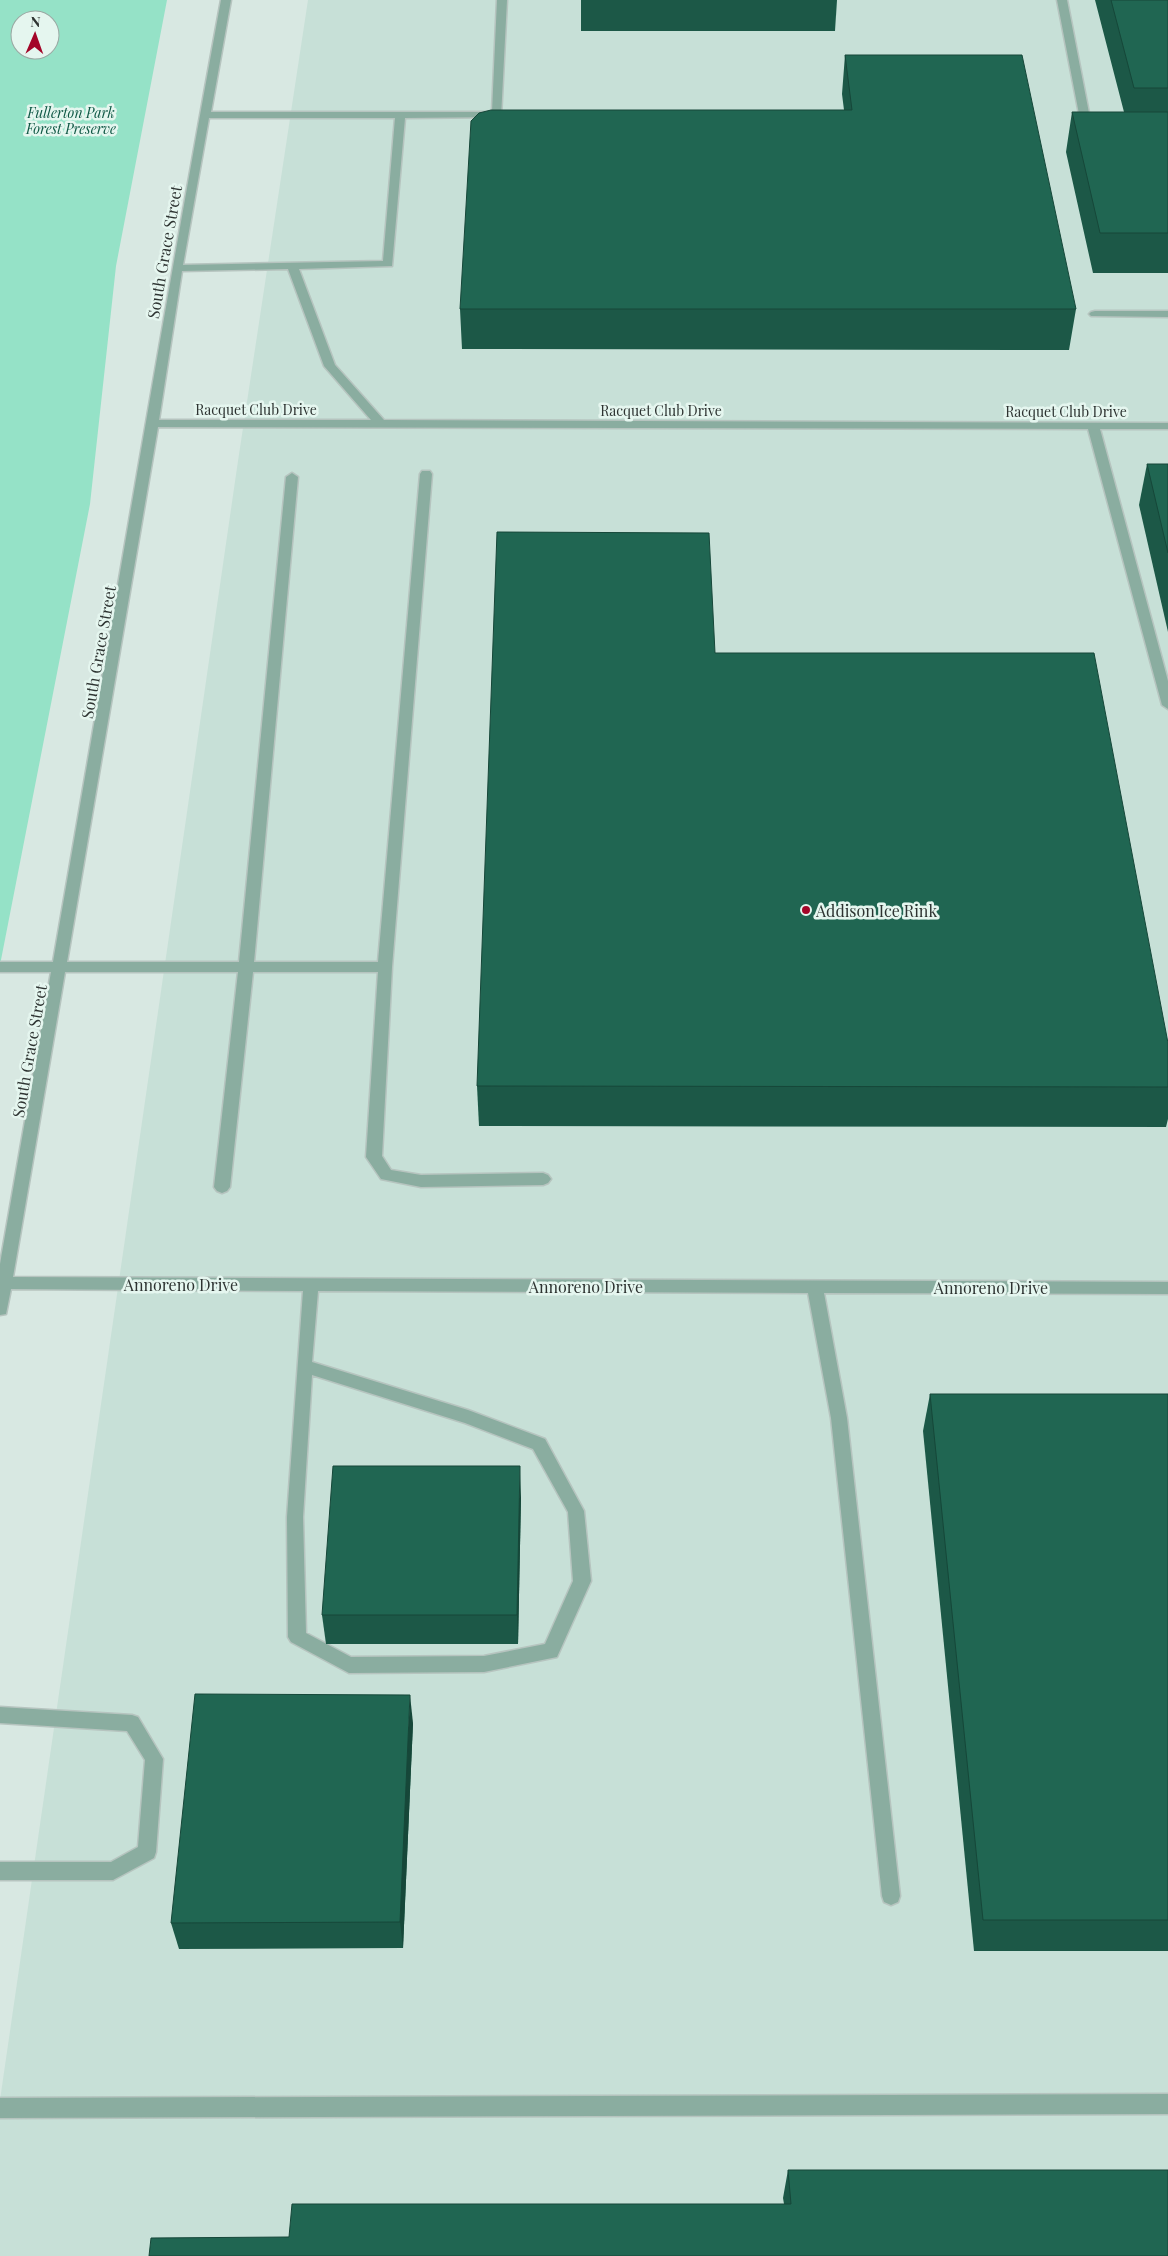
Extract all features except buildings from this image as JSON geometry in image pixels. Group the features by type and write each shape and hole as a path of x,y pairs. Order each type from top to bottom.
{"street":[{"name":"South Grace Street","path":"0,1309 153,423 177,268 226,0"},
{"path":"205,115 501,115 502,0"},
{"path":"1062,0 1084,114 1098,128 1107,130"},
{"path":"177,268 388,264 400,115"},
{"path":"292,266 330,366 381,424"},
{"path":"1095,314 1168,314"},
{"name":"Racquet Club Drive","path":"153,423 1168,426"},
{"path":"1092,426 1168,705"},
{"path":"426,474 385,967 374,1157 386,1175 421,1181 543,1180"},
{"path":"222,1188 246,967 292,477"},
{"path":"0,967 385,967"},
{"name":"Annoreno Drive","path":"4,1283 1168,1288"},
{"path":"304,1366 468,1417 539,1444 576,1511 582,1581 551,1651 484,1664 349,1665 297,1637 295,1517 304,1366 311,1284"},
{"path":"814,1286 839,1418 891,1896"},
{"path":"0,1715 132,1723 154,1759 147,1852 113,1871 0,1871"},
{"path":"0,2108 1168,2104"}],"shaded area":[{"path":"308,0 1168,0 1168,2256 0,2256 0,2100 238,461"}],"green space":[{"name":"Fullerton Park Forest Preserve","path":"0,0 167,0 116,266 90,504 0,965"}],"place":[{"name":"Addison Ice Rink","path":"806,910"}]}
